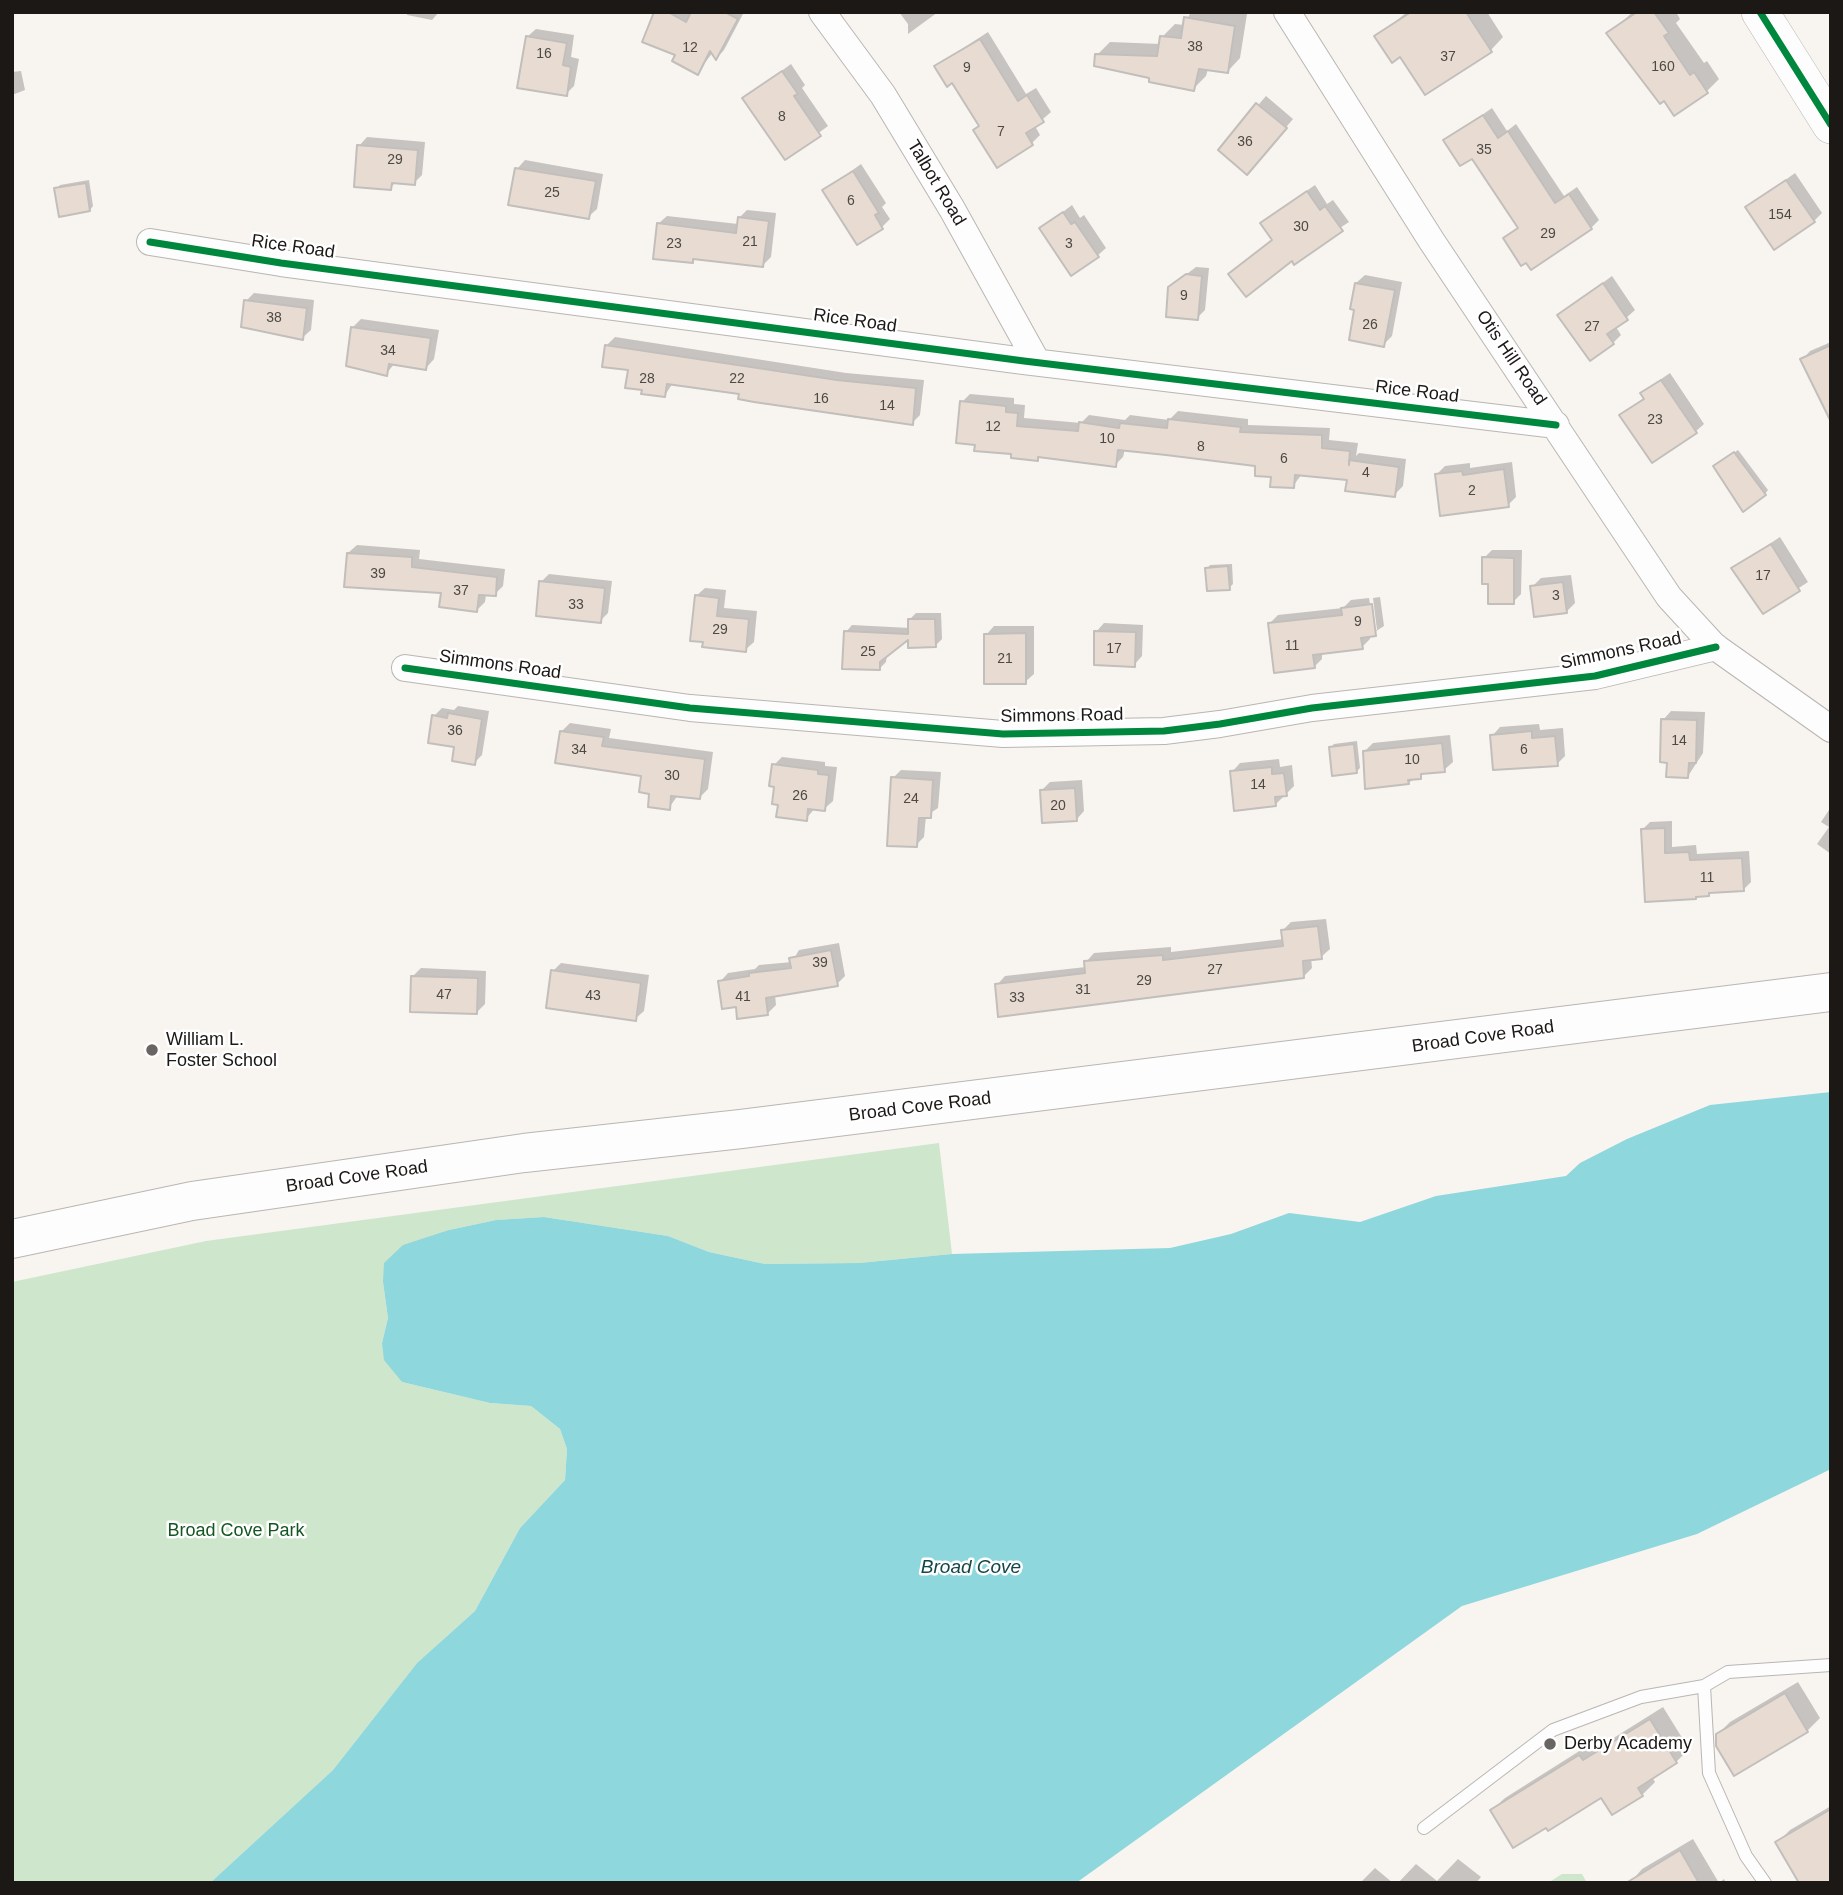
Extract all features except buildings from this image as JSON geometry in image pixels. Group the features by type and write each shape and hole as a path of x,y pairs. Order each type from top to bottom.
{"main road":[{"name":"Broad Cove Road","path":"12,1239 192,1201 524,1153 769,1126 1831,992"}],"street":[{"name":"Talbot Road","path":"822,12 883,94 952,209 1037,362"},
{"name":"Otis Hill Road","path":"1287,12 1431,240 1669,597 1716,647 1831,729"},
{"path":"1760,12 1831,125"},
{"name":"Rice Road","path":"150,242 281,262 1037,362 1556,425"},
{"name":"Simmons Road","path":"405,668 690,708 1003,734 1047,734 1164,730 1312,708 1595,676 1716,647"}],"lane":[{"path":"1424,1828 1553,1730 1641,1697 1704,1686 1728,1672 1831,1665"},
{"path":"1704,1686 1709,1773 1746,1856 1765,1883"}],"green space":[{"name":"Broad Cove Park","path":"939,1143 952,1254 859,1263 765,1264 709,1252 668,1236 544,1217 496,1220 449,1230 383,1282 388,1318 382,1343 402,1382 490,1403 531,1406 560,1429 567,1449 565,1480 520,1528 475,1611 417,1663 333,1770 210,1883 12,1883 12,1282 206,1241"},
{"path":"1562,1874 1582,1874 1587,1883 1548,1883"}],"water":[{"name":"Broad Cove","path":"1831,1092 1831,1469 1697,1534 1462,1606 1076,1883 210,1883 333,1770 417,1663 475,1611 520,1528 565,1480 567,1449 560,1429 531,1406 490,1403 402,1382 384,1360 382,1343 388,1318 383,1282 384,1263 403,1245 449,1230 496,1220 544,1217 668,1236 709,1252 765,1264 859,1263 952,1254 1170,1248 1231,1234 1289,1213 1360,1222 1436,1196 1566,1176 1580,1163 1627,1139 1710,1105"}],"cycle path":[{"path":"1760,12 1831,125"},
{"path":"150,242 281,263 1024,361 1556,425"},
{"path":"405,668 690,708 1003,734 1164,731 1312,708 1595,676 1716,647"}],"place":[{"name":"William L. Foster School","path":"152,1050"},
{"name":"Derby Academy","path":"1550,1744"}]}
